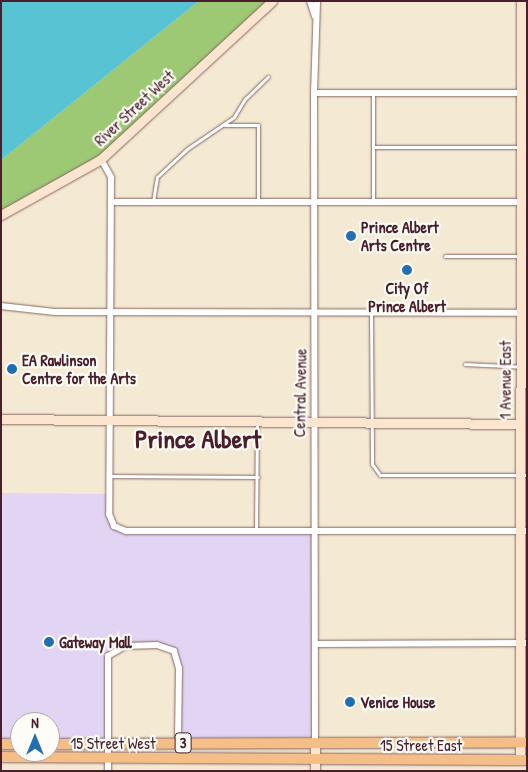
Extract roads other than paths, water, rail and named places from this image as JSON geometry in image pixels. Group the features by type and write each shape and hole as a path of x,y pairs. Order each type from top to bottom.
{"main road":[{"name":"15 Street East","path":"315,742 523,742"},
{"name":"15 Street West","path":"60,744 315,742"},
{"name":"15 Street West","path":"1,757 315,760"},
{"name":"15 Street East","path":"315,760 523,760"}],"street":[{"name":"River Street West","path":"1,215 102,158 272,1"},
{"name":"Central Avenue","path":"310,1 315,16"},
{"name":"Central Avenue","path":"315,771 314,531 316,313 314,93 315,16 317,1"},
{"name":"1 Avenue East","path":"521,1 524,37 523,760"},
{"path":"314,93 524,93"},
{"path":"102,158 110,177 111,202 109,514 120,530 256,532 523,531"},
{"path":"111,202 524,202"},
{"path":"1,306 55,312 523,313"},
{"path":"1,419 523,424"},
{"path":"315,644 523,643"},
{"path":"108,771 108,656 125,646 157,645 174,651 179,668 178,743"}],"lane":[{"path":"153,202 157,177 187,149 224,125 268,77"},
{"path":"373,94 373,201"},
{"path":"224,125 258,125 258,202"},
{"path":"374,147 524,147"},
{"path":"445,256 523,256"},
{"path":"371,313 372,464 380,475 523,476"},
{"path":"465,364 523,368"},
{"path":"256,532 257,422"},
{"path":"109,476 258,477"}],"water":[{"path":"1,1 199,1 1,160"}],"place":[{"name":"Prince Albert Arts Centre","path":"351,236"},
{"name":"City Of Prince Albert","path":"407,270"},
{"name":"EA Rawlinson Centre for the Arts","path":"12,369"},
{"name":"Gateway Mall","path":"49,642"},
{"name":"Venice House","path":"350,702"}],"district":[{"name":"Prince Albert","path":"198,439"}]}
